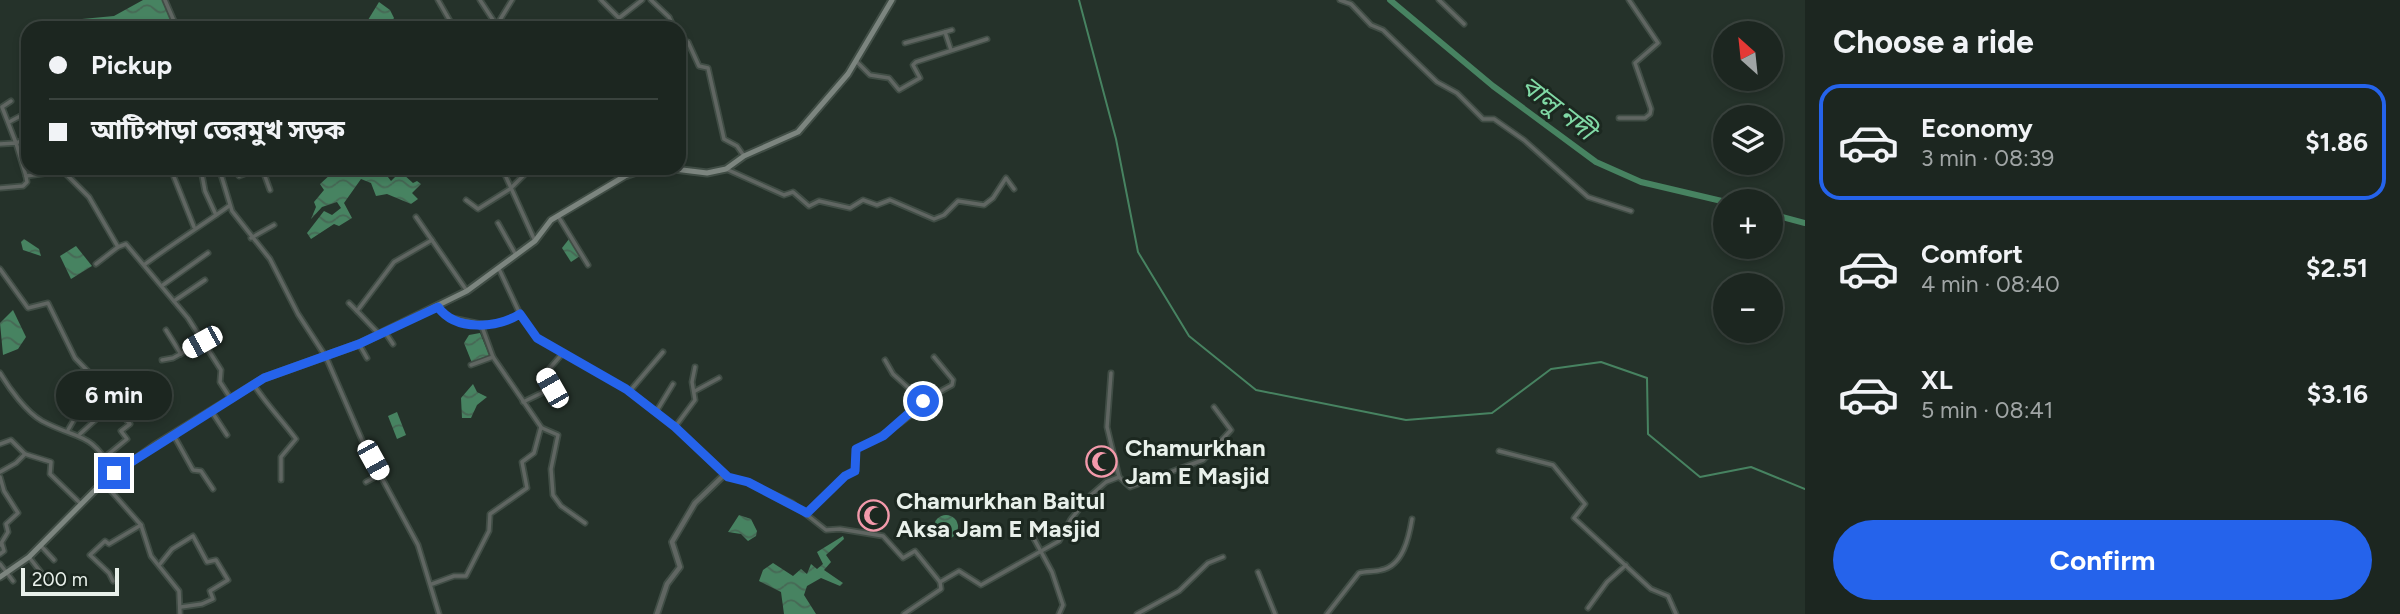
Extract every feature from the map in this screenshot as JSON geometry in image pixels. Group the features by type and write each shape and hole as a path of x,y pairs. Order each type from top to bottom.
{"main road":[{"path":"686,170 707,173 726,169 744,156 787,138 807,125 856,61 891,0"},
{"path":"0,577 41,546 103,482 173,435 272,375 359,344 467,291 535,241 558,216 628,175"}],"street":[{"path":"165,0 174,21"},
{"path":"438,0 450,21"},
{"path":"480,0 492,21"},
{"path":"500,21 512,0"},
{"path":"601,0 619,18 642,0"},
{"path":"652,0 671,21"},
{"path":"1340,0 1351,4 1371,25 1383,30 1437,82 1457,93 1483,120 1494,119 1524,140 1588,197 1632,211"},
{"path":"1439,0 1464,24"},
{"path":"1619,118 1644,118 1650,114 1651,109 1635,63 1658,43 1629,0"},
{"path":"905,43 952,30"},
{"path":"945,32 951,51"},
{"path":"856,61 870,75 889,78 899,90 920,78 914,63 987,39"},
{"path":"686,42 699,66 708,68 724,139 737,146 744,156"},
{"path":"11,101 2,107 21,160"},
{"path":"9,122 21,117"},
{"path":"0,144 21,142"},
{"path":"726,169 784,195 793,192 809,206 819,201 850,208 863,200 877,205 890,200 934,219 944,215 958,201 984,205 993,198 1006,178 1014,189"},
{"path":"0,188 23,186 27,182 26,176 30,175"},
{"path":"68,175 80,186 118,247"},
{"path":"202,175 205,191 216,215"},
{"path":"221,175 229,206 251,238 270,259 298,314 326,357 334,382 418,545 439,614"},
{"path":"264,175 270,190"},
{"path":"505,175 535,241"},
{"path":"466,200 478,209 510,189 524,175"},
{"path":"174,177 194,227"},
{"path":"144,265 194,227 229,206"},
{"path":"558,216 588,265"},
{"path":"416,217 467,291"},
{"path":"498,223 516,255"},
{"path":"251,238 274,225"},
{"path":"356,310 394,262 432,240"},
{"path":"96,264 126,244 163,285 221,370 219,379 231,399"},
{"path":"163,285 208,253"},
{"path":"0,269 1,275 7,276 28,308 48,303 70,351 114,398 80,434"},
{"path":"499,269 520,314 537,338 562,354 594,368 629,392 675,427 724,475 748,482 807,513 829,531 840,529 883,536 903,558 915,551 940,582 941,589 904,614"},
{"path":"174,301 205,280"},
{"path":"349,303 393,344"},
{"path":"438,307 447,317 481,324 501,323 520,314"},
{"path":"481,324 493,357 523,402 541,427 558,435 551,469 555,500 585,523"},
{"path":"166,330 181,354"},
{"path":"162,360 181,354 202,342"},
{"path":"359,344 367,358"},
{"path":"629,392 663,352"},
{"path":"523,402 552,388 544,374 562,354"},
{"path":"471,365 493,357"},
{"path":"807,513 845,476 855,471 856,449 883,436 923,401 953,383 945,367 934,357"},
{"path":"885,359 893,374 923,401"},
{"path":"675,427 694,404 695,391 692,382 695,367"},
{"path":"0,373 9,388 37,418 80,434 95,444 114,473"},
{"path":"1111,373 1107,427 1119,477 1130,487 1203,460 1231,430 1214,407"},
{"path":"695,391 719,378"},
{"path":"656,412 673,384"},
{"path":"254,385 296,439 281,457 281,480"},
{"path":"68,430 83,404"},
{"path":"104,457 127,439 121,431 130,425 111,404"},
{"path":"212,412 227,435"},
{"path":"432,584 454,576 466,576 489,531 490,514 527,488 522,462 534,453 541,427"},
{"path":"173,435 194,470 201,471 213,489"},
{"path":"0,444 11,440 25,454 51,462 50,474 80,503"},
{"path":"1499,451 1553,465 1570,481 1586,504 1574,518 1651,589 1668,596 1676,614"},
{"path":"0,554 4,551 1,545 8,532 6,524 18,513 4,491 0,475 25,454"},
{"path":"366,482 381,474"},
{"path":"657,614 667,584 680,567 672,542 695,503 724,475"},
{"path":"940,582 959,571 981,585 1059,541 1074,514 1098,488 1119,477"},
{"path":"103,482 141,525 146,547 179,591 180,614"},
{"path":"1327,614 1359,573 1387,569 1400,556 1405,549 1412,519"},
{"path":"113,581 109,573 90,555 104,541 109,544 141,525"},
{"path":"1032,535 1061,596 1063,605 1059,614"},
{"path":"160,565 172,550 193,536 207,562 216,561 228,580 210,591 214,598 207,603 181,607"},
{"path":"41,546 54,561"},
{"path":"29,557 46,579"},
{"path":"1137,614 1179,591 1208,563 1223,557"},
{"path":"0,564 13,581"},
{"path":"1588,608 1607,582 1626,565"},
{"path":"1258,572 1275,614"}],"water":[{"path":"143,0 164,0 173,21 82,19 114,16"},
{"path":"379,2 390,10 394,18 392,21 368,20"},
{"path":"330,175 386,175 391,181 397,175 404,175 413,183 417,181 421,184 412,193 418,199 411,204 387,194 376,196 371,183 361,179 344,203 352,218 339,226 334,224 311,239 307,233 324,211 332,215 341,208 337,202 322,207 311,219 316,207 314,202 324,190 320,184"},
{"path":"24,239 39,249 41,256 23,250 21,242"},
{"path":"569,239 580,256 571,262 562,248"},
{"path":"76,246 92,266 71,279 60,256"},
{"path":"13,310 26,337 18,349 3,355 0,323"},
{"path":"480,333 490,357 472,363 464,343 469,335"},
{"path":"473,384 477,392 487,397 477,405 471,418 462,418 461,398"},
{"path":"397,412 406,435 397,439 388,416"},
{"path":"739,515 751,519 757,531 756,536 748,541 741,534 728,532"},
{"path":"946,515 955,518 958,527 955,536 946,539 937,536 934,527 937,518"},
{"path":"843,536 844,539 826,555 831,562 824,570 843,583 840,586 821,578 807,586 804,595 816,614 784,614 781,592 759,581 763,570 773,563 793,576 801,569 807,574 811,564 817,569 823,564 817,552"}],"waterway":[{"path":"1079,0 1116,139 1138,252 1189,336 1256,390 1406,420 1492,413 1551,369 1601,362 1647,378 1648,434 1700,477 1751,467 1805,489"},
{"name":"বালু নদী","path":"1390,0 1493,86 1596,162 1641,182 1713,199"},
{"name":"বালু নদী","path":"1783,217 1805,223"}],"place":[{"name":"Chamurkhan Jam E Masjid","path":"1102,462"},
{"name":"Chamurkhan Baitul Aksa Jam E Masjid","path":"873,515"}],"route":[{"path":"114,473 264,378 359,344 438,307 447,317 465,323 495,324 520,314 537,338 562,354 594,368 626,389 675,427 724,475 748,482 807,513 845,476 855,471 856,449 883,436 914,412 923,401"}]}
